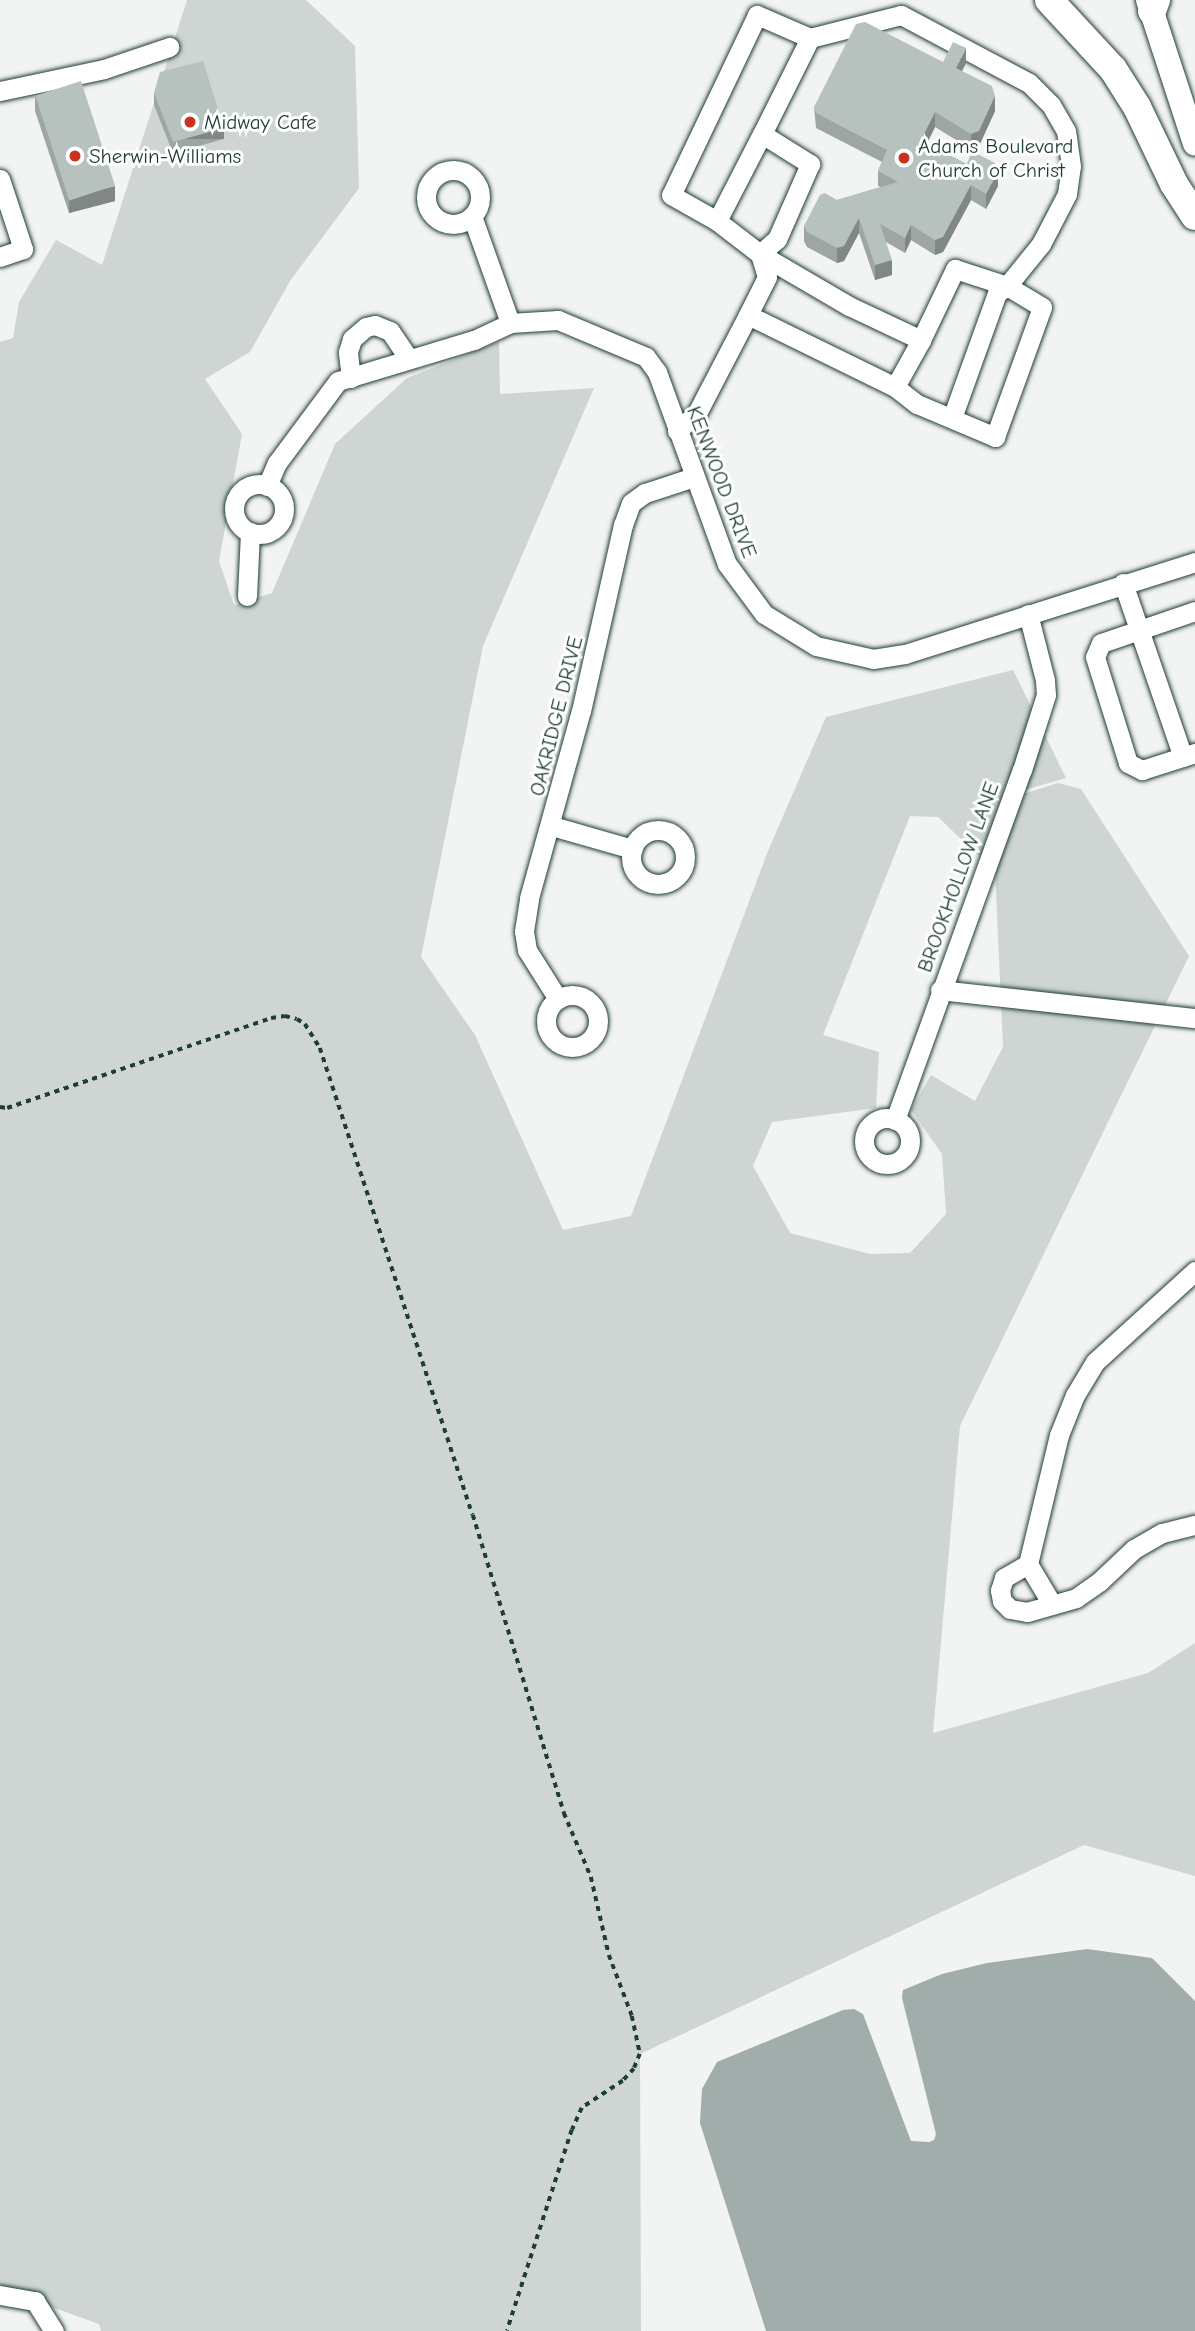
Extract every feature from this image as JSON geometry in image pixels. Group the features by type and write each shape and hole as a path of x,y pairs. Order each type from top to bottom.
{"highway":[{"path":"1049,0 1113,69 1137,107 1174,184 1195,216"}],"main road":[{"path":"1152,4 1195,144"}],"street":[{"path":"921,340 849,306 760,254 716,221 671,195 757,15 810,38 901,15 1029,83 1051,105 1066,131 1071,166 1066,194 1041,244 1007,286 997,293 952,418"},
{"path":"716,221 810,38"},
{"path":"0,91 104,69 169,47"},
{"path":"760,254 777,239 810,164 762,134"},
{"path":"0,179 23,249 0,257"},
{"path":"472,216 510,323"},
{"path":"677,431 697,413 768,277 760,254"},
{"path":"748,315 895,387 917,404 995,437 1042,307 1007,286 955,269 895,387"},
{"name":"KENWOOD DRIVE","path":"267,486 277,463 338,381 474,340 510,323 558,320 646,357 657,372 727,564 738,583 764,614 816,646 873,659 905,654 1195,562"},
{"path":"351,378 348,352 352,339 366,327 375,325 390,331 409,359"},
{"name":"OAKRIDGE DRIVE","path":"558,999 527,950 524,932 529,898 552,826 631,503 645,493 694,477"},
{"path":"267,486 281,499 282,515 274,529 259,534 250,532 238,523 234,507 236,499 247,487 267,486"},
{"path":"247,596 250,532"},
{"path":"1123,583 1139,630 1189,755 1142,770 1128,763 1095,657 1101,643 1139,630 1193,618"},
{"name":"BROOKHOLLOW LANE","path":"1028,614 1045,680 1046,695 1022,770 940,990 1195,1018"},
{"path":"552,826 633,849"},
{"path":"895,1120 940,990"},
{"path":"1052,1604 1028,1564 1059,1434 1075,1395 1095,1362 1195,1271"},
{"path":"1028,1564 1004,1578 1000,1590 1002,1601 1010,1609 1027,1612 1076,1598 1100,1581 1134,1549 1163,1533 1195,1525"},
{"path":"0,2295 35,2301 54,2331"}],"path":[{"path":"0,1107 7,1108 271,1018 297,1019 305,1024 320,1048 469,1502 564,1813 591,1877 609,1955 632,2016 640,2054 634,2069 623,2081 582,2108 572,2130 507,2331"}],"shaded area":[{"path":"187,0 306,0 355,46 359,188 290,281 250,352 205,379 242,434 219,561 234,605 272,593 335,444 407,378 499,342 500,394 594,388 483,646 421,957 475,1035 563,1230 631,1216 768,851 826,717 1013,670 1066,778 1004,796 987,864 938,817 910,816 823,1035 879,1052 876,1108 772,1122 753,1166 790,1233 870,1254 910,1253 946,1214 942,1154 911,1110 931,1075 975,1101 1003,1047 994,846 1020,795 1058,783 1081,789 1189,956 960,1426 933,1733 1148,1673 1195,1643 1195,1876 1084,1845 640,2054 641,2331 101,2331 99,2324 35,2301 0,2295 0,342 13,338 19,302 56,240 102,265"},
{"path":"1087,1949 1152,1958 1195,2001 1195,2331 766,2331 700,2123 702,2089 717,2062 843,2010 854,2009 863,2014 911,2141 929,2142 934,2140 936,2134 902,1998 903,1990 942,1974 987,1963"}],"building":[{"name":"Adams Boulevard Church of Christ","path":"865,22 943,62 953,42 966,48 956,68 992,86 995,96 979,131 971,134 935,112 921,140 967,164 972,151 995,163 998,171 986,194 971,185 943,237 935,240 911,225 905,238 880,224 892,260 875,265 859,218 844,246 837,248 807,232 804,226 820,195 825,193 837,200 898,182 878,171 887,150 816,113 814,107 856,24"},
{"name":"Midway Cafe","path":"203,61 224,128 173,142 154,93 160,72"},
{"name":"Sherwin-Williams","path":"81,81 115,186 69,200 35,96"}],"place":[{"name":"Midway Cafe","path":"190,122"},
{"name":"Sherwin-Williams","path":"75,156"},
{"name":"Adams Boulevard Church of Christ","path":"904,158"}]}
